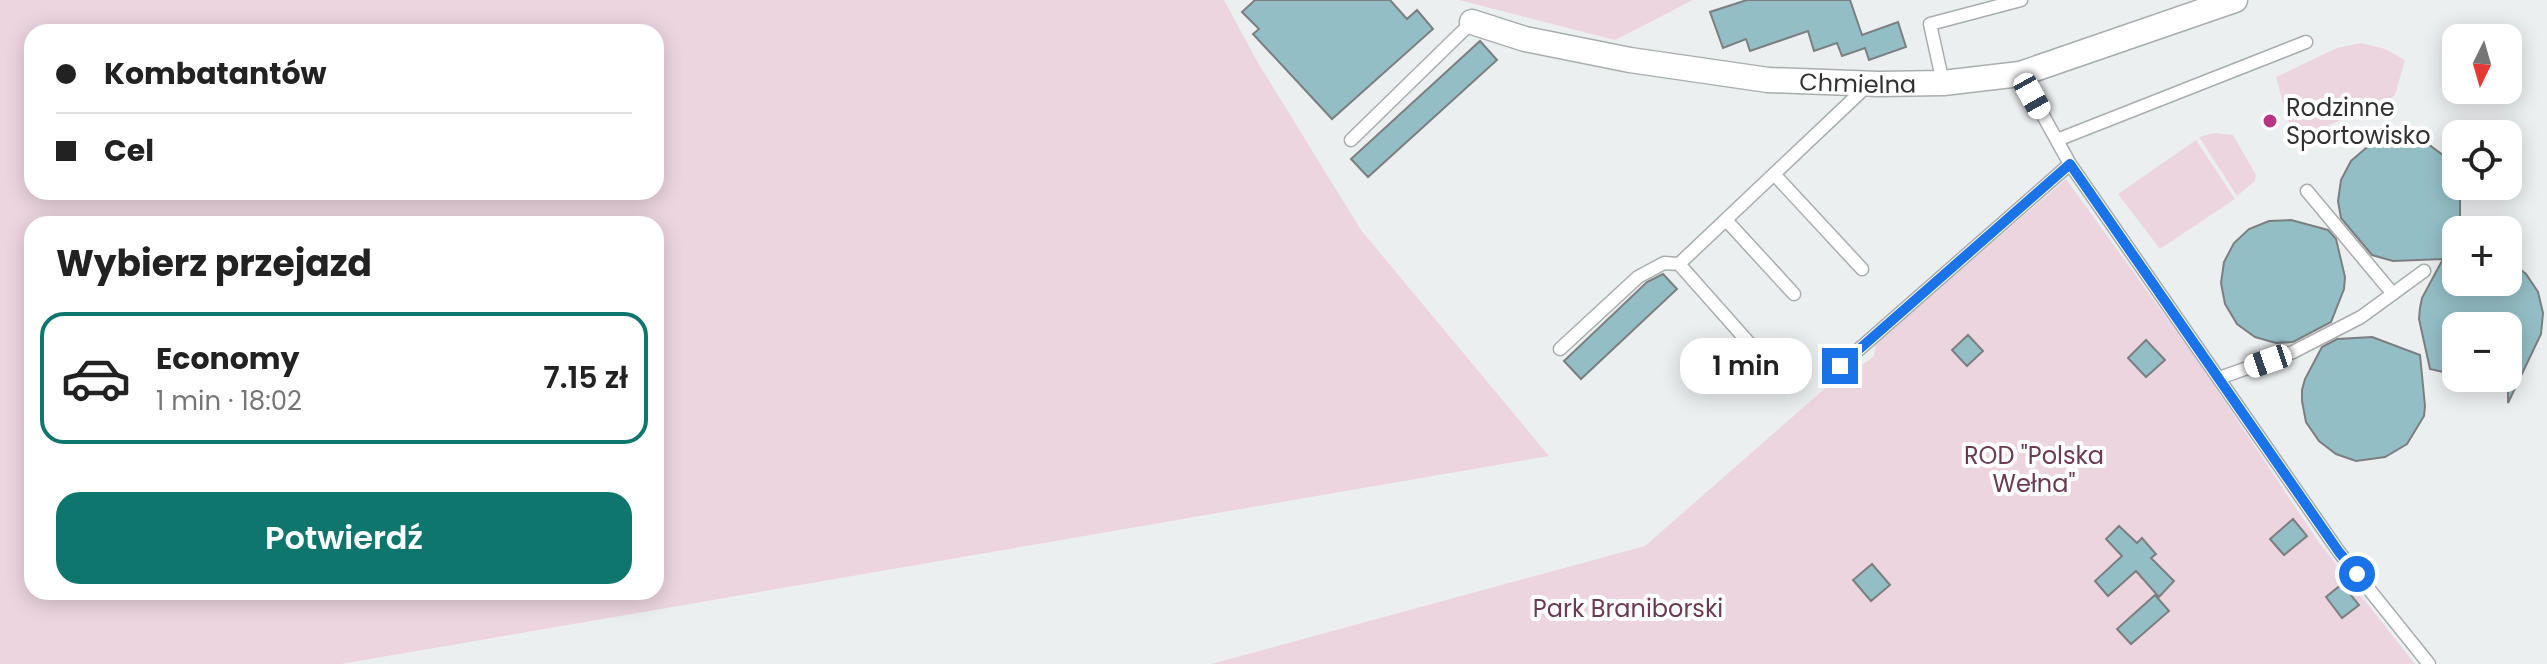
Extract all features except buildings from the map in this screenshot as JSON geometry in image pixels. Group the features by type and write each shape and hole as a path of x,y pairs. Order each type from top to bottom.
{"street":[{"name":"Chmielna","path":"1472,22 1525,39 1630,60 1768,80 1943,83 2020,74 2235,0"}],"lane":[{"path":"1943,83 1930,24 2021,0"},
{"path":"1351,140 1472,22"},
{"path":"2057,140 2306,42"},
{"path":"2020,74 2070,164 2339,552 2429,664"},
{"path":"1679,264 1869,84"},
{"path":"1840,366 2070,164"},
{"path":"1774,174 1862,269"},
{"path":"2307,191 2393,294"},
{"path":"1726,220 1794,294"},
{"path":"1560,349 1638,277 1664,263 1679,264 1765,361"},
{"path":"2219,378 2293,352 2361,317 2424,271"}],"green space":[{"path":"0,0 1224,0 1257,61 1361,230 1549,456 341,664 0,664"},
{"path":"1459,0 1693,0 1615,40"},
{"path":"2361,43 2385,49 2405,60 2395,95 2383,104 2311,132 2313,140 2303,146 2289,122 2276,77 2337,48"},
{"path":"2214,133 2233,135 2256,175 2255,181 2237,196 2199,137"},
{"path":"2196,140 2235,199 2160,249 2118,194"},
{"name":"ROD \"Polska Wełna\"","path":"2066,179 2195,357 2318,541 2415,664 1211,664 1645,546 1846,370 1862,365 1874,356 1876,343"}],"place":[{"name":"Rodzinne Sportowisko","path":"2270,121"}],"route":[{"path":"1840,366 2070,164 2357,574"}],"park label":[{"name":"Park Braniborski","path":"1628,608"}]}
